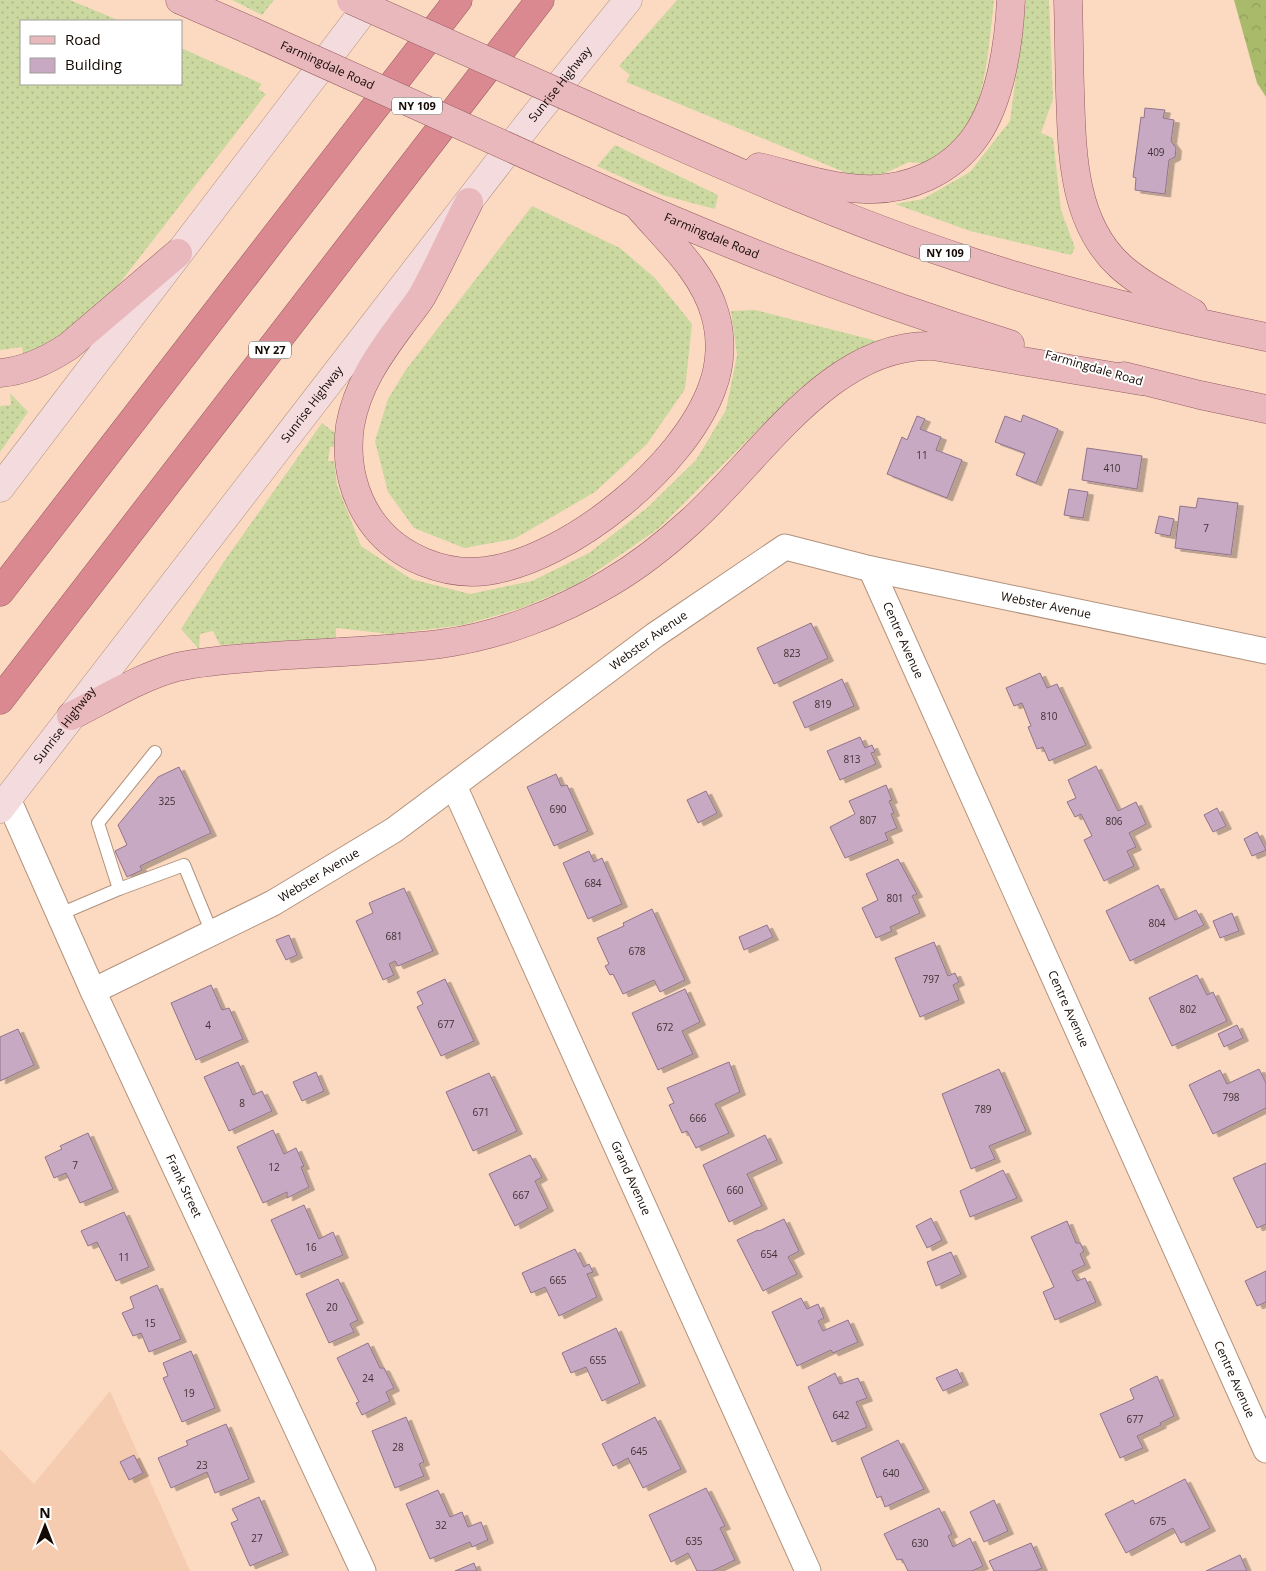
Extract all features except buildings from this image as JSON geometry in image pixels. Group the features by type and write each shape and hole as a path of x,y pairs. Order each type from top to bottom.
{"highway":[{"path":"0,592 458,0"},
{"name":"NY 27","path":"0,700 540,0"}],"main road":[{"name":"NY 109","path":"351,0 814,204 966,260 1066,291 1219,327 1266,336"},
{"path":"0,488 372,0"},
{"name":"Sunrise Highway","path":"4,804 469,202 628,0"},
{"path":"682,147 849,188 887,188 908,184 928,177 941,170 965,149 976,136 986,117 1000,74 1008,33 1011,0"},
{"path":"1068,0 1071,128 1075,170 1090,222 1107,252 1133,277 1219,327"},
{"name":"Farmingdale Road","path":"182,2 249,30 637,205 796,270 949,324 1065,360 1141,381 1266,409"},
{"path":"469,202 421,298 373,363 352,415 349,446 355,491 369,519 380,533 392,544 422,561 453,570 470,572 486,571 514,565 545,552 588,528 631,494 665,462 692,429 706,402 717,372 720,344 715,314 708,293 700,278 637,205"},
{"path":"0,373 29,367 57,354 69,346 178,253"},
{"path":"71,716 135,683 176,668 229,660 442,644 503,629 559,608 609,583 652,553 692,521 797,412 834,379 864,361 893,350 918,345 933,346 1141,381"}],"street":[{"name":"Webster Avenue","path":"93,991 273,903 386,835 656,635 785,546 871,569 1266,651"},
{"name":"Centre Avenue","path":"871,569 1266,1450"},
{"name":"Grand Avenue","path":"454,786 808,1571"},
{"name":"Frank Street","path":"4,804 60,914 93,991 363,1571"}],"lane":[{"path":"119,889 98,823 155,752"},
{"path":"60,914 119,889 184,865 212,933"}],"shaded area":[{"path":"110,1391 190,1571 0,1571 0,1449 34,1484"}],"green space":[{"path":"0,0 70,0 118,20 20,20 20,85 182,85 182,48 262,84 258,89 266,94 92,319 24,359 22,347 0,350"},
{"path":"232,0 274,0 262,15"},
{"path":"677,0 994,0 988,56 974,114 956,144 932,164 909,162 877,177 849,174 626,82 630,75 619,66"},
{"path":"1026,0 1049,0 1053,99 1041,133 1053,138 1061,210 1075,248 1071,255 970,231 895,204 923,199 970,172 1010,121"},
{"path":"1234,0 1266,0 1266,97 1257,83"},
{"path":"615,145 718,195 715,209 662,195 597,166"},
{"path":"532,206 620,248 655,278 692,324 685,389 647,444 595,492 514,539 464,548 414,528 388,492 375,441 388,399 405,371"},
{"path":"755,310 881,342 805,389 801,387 658,529 578,584 522,608 463,625 391,634 336,628 336,638 220,645 213,631 200,634 199,649 181,629 223,563 322,423 335,433 334,447 330,447 328,461 334,461 337,485 361,546 411,579 470,594 532,581 589,553 647,508 696,460 726,410 737,355 731,311"},
{"path":"10,393 28,412 0,452 0,406 11,405"}]}
